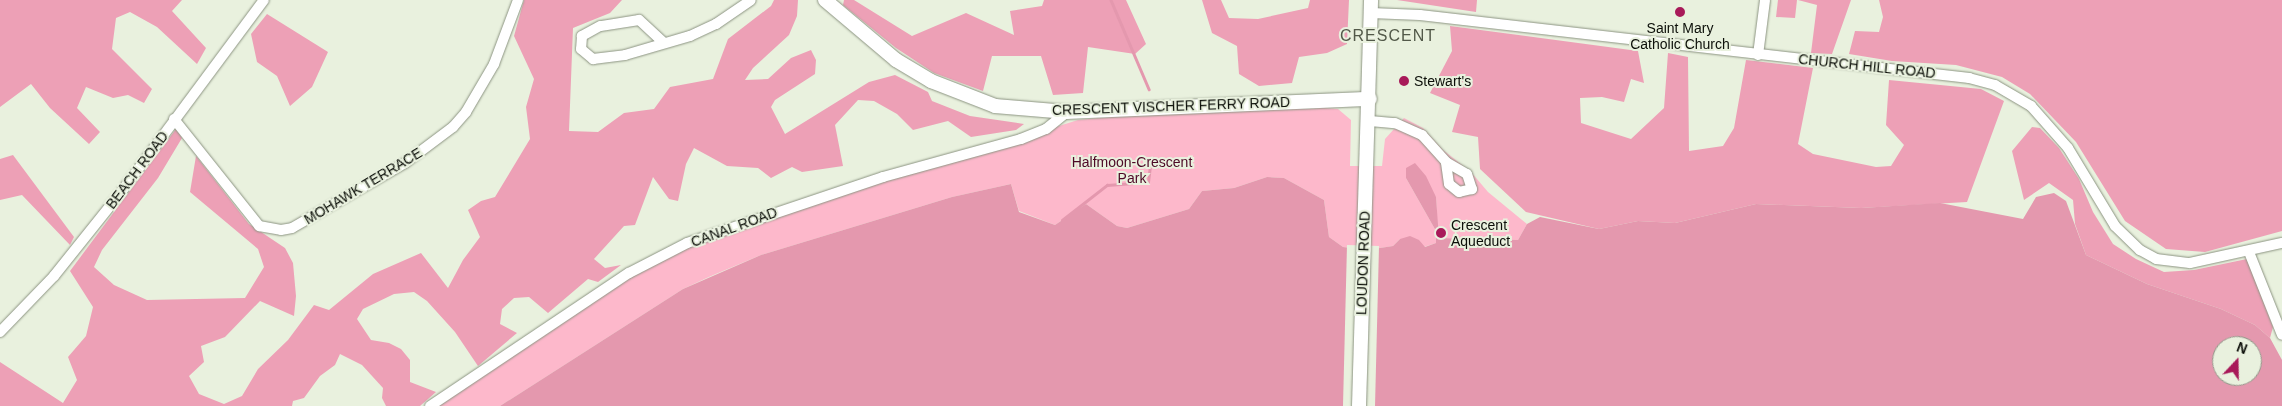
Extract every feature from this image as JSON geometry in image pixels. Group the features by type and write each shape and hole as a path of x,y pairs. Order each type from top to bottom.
{"main road":[{"name":"CRESCENT VISCHER FERRY ROAD","path":"825,0 896,60 931,81 995,106 1067,112 1370,99"},
{"name":"LOUDON ROAD","path":"1359,406 1364,215 1370,121 1371,7"}],"street":[{"name":"BEACH ROAD","path":"0,332 54,276 264,0"},
{"name":"MOHAWK TERRACE","path":"174,120 259,226 281,230 292,228 405,164 453,126 466,112 494,64 518,0"},
{"path":"664,43 640,20 600,26 582,36 581,49 592,58 626,55 664,43 716,24 751,0"},
{"path":"1758,55 1765,0"},
{"name":"CHURCH HILL ROAD","path":"1371,7 1420,15 1758,55 1902,68 1995,85 2031,106 2068,148 2115,226 2140,250 2156,259 2190,263 2250,252 2282,243"},
{"name":"CANAL ROAD","path":"430,406 629,273 687,243 883,177 1021,139 1046,130 1067,112"},
{"path":"1370,121 1395,123 1422,136 1446,162"},
{"path":"2250,252 2282,334"}],"green space":[{"name":"Halfmoon-Crescent Park","path":"1338,109 1351,120 1350,166 1382,166 1385,139 1404,118 1423,128 1443,150 1471,172 1488,192 1527,224 1518,240 1438,238 1436,197 1406,178 1436,231 1436,243 1424,247 1400,239 1393,246 1367,250 1343,247 1329,237 1324,200 1284,178 1267,177 1234,188 1202,191 1189,209 1127,228 1117,226 1086,204 1055,225 1019,211 1011,184 952,197 761,255 711,276 683,289 500,406 430,406 629,273 687,243 1078,120 1152,113"}],"shaded area":[{"path":"0,0 182,0 172,11 206,48 197,64 157,27 130,12 116,18 112,49 152,89 144,103 128,95 113,98 86,87 77,108 100,132 89,144 50,108 31,84 0,107"},
{"path":"524,0 622,0 610,13 573,28 569,131 598,132 624,113 654,109 670,87 713,79 728,39 771,6 774,0 798,0 797,16 789,35 753,68 745,80 768,79 791,58 811,50 816,60 815,74 775,100 771,107 785,134 869,82 895,75 928,92 932,101 970,116 1024,124 1016,130 971,137 948,121 913,130 897,114 874,101 858,100 835,125 843,166 802,172 792,167 771,178 758,168 727,166 694,148 686,164 678,201 669,199 653,177 635,225 624,226 594,259 605,268 621,265 598,282 588,279 548,313 529,297 514,298 502,309 500,324 517,333 478,366 455,332 427,301 414,292 394,294 363,309 357,319 371,340 389,343 401,349 410,360 410,382 436,392 420,406 386,406 382,398 383,388 362,365 340,354 335,365 320,376 304,398 293,401 292,406 0,406 0,362 63,403 77,380 68,357 86,336 93,307 70,271 176,129 182,138 158,178 102,250 94,267 114,285 147,300 245,298 264,267 258,249 190,192 196,156 249,224 285,248 293,263 296,296 294,316 260,301 225,337 201,346 204,362 189,376 199,394 224,404 242,396 258,369 288,340 314,305 329,310 373,274 421,253 448,288 463,260 480,237 468,210 481,201 495,197 530,139 526,107 534,79 514,36"},
{"path":"844,0 854,0 912,36 966,13 1014,35 1010,11 1042,6 1044,0 1126,0 1146,44 1135,54 1088,47 1083,93 1053,95 1041,56 992,56 983,91 934,73 896,48 843,5"},
{"path":"1202,0 1221,0 1229,18 1258,19 1308,8 1310,0 1349,0 1347,44 1327,53 1299,57 1292,83 1259,86 1239,74 1237,46 1212,33"},
{"path":"1397,0 1477,0 1476,12"},
{"path":"1778,0 1797,0 1795,18 1776,17"},
{"path":"1798,0 1851,0 1832,54 1811,53 1817,5"},
{"path":"1879,0 2282,0 2282,231 2205,252 2166,249 2125,221 2076,142 2030,94 2002,77 1956,65 1892,61 1849,54 1855,31 1879,32 1883,17"},
{"path":"267,14 328,52 312,87 290,106 277,76 257,62 251,34"},
{"path":"1450,26 1638,51 1644,83 1631,79 1624,102 1602,97 1580,98 1581,123 1631,139 1664,108 1668,53 1688,57 1689,151 1723,146 1734,128 1746,60 1813,68 1798,144 1813,154 1876,167 1891,166 1904,145 1886,125 1889,80 1981,89 2004,101 1967,202 1861,208 1756,204 1675,223 1638,221 1599,229 1526,212 1480,169 1478,137 1452,132 1460,105 1430,93 1452,51"},
{"path":"2032,127 2040,128 2059,148 2079,179 2093,212 2113,244 2136,259 2164,272 2194,270 2247,259 2273,327 2270,338 2255,325 2221,309 2147,284 2086,255 2075,224 2073,200 2049,183 2024,200 2012,151"},
{"path":"13,155 74,237 70,245 22,195 0,200 0,159"},
{"path":"1415,163 1426,176 1436,197 1439,238 1518,240 1527,224 1540,217 1599,229 1638,221 1675,223 1756,204 1861,208 1940,203 2023,219 2036,197 2054,193 2066,201 2086,255 2147,284 2221,309 2255,325 2270,338 2282,360 2282,406 500,406 683,289 761,255 952,197 1011,184 1019,212 1055,225 1086,204 1117,226 1127,228 1189,209 1202,191 1234,188 1267,177 1284,178 1324,200 1329,237 1343,247 1367,250 1393,246 1400,239 1410,236 1419,240 1425,247 1436,243 1436,231 1406,178 1406,168"}],"pier":[{"path":"1347,245 1379,246 1375,406 1343,406"}],"waterway":[{"path":"1111,0 1149,89"},
{"path":"1062,220 1107,185 1148,182 1150,165"}],"place":[{"name":"Saint Mary Catholic Church","path":"1680,12"},
{"name":"Stewart's","path":"1404,81"},
{"name":"Crescent Aqueduct","path":"1441,233"}],"district":[{"name":"CRESCENT","path":"1388,36"}]}
